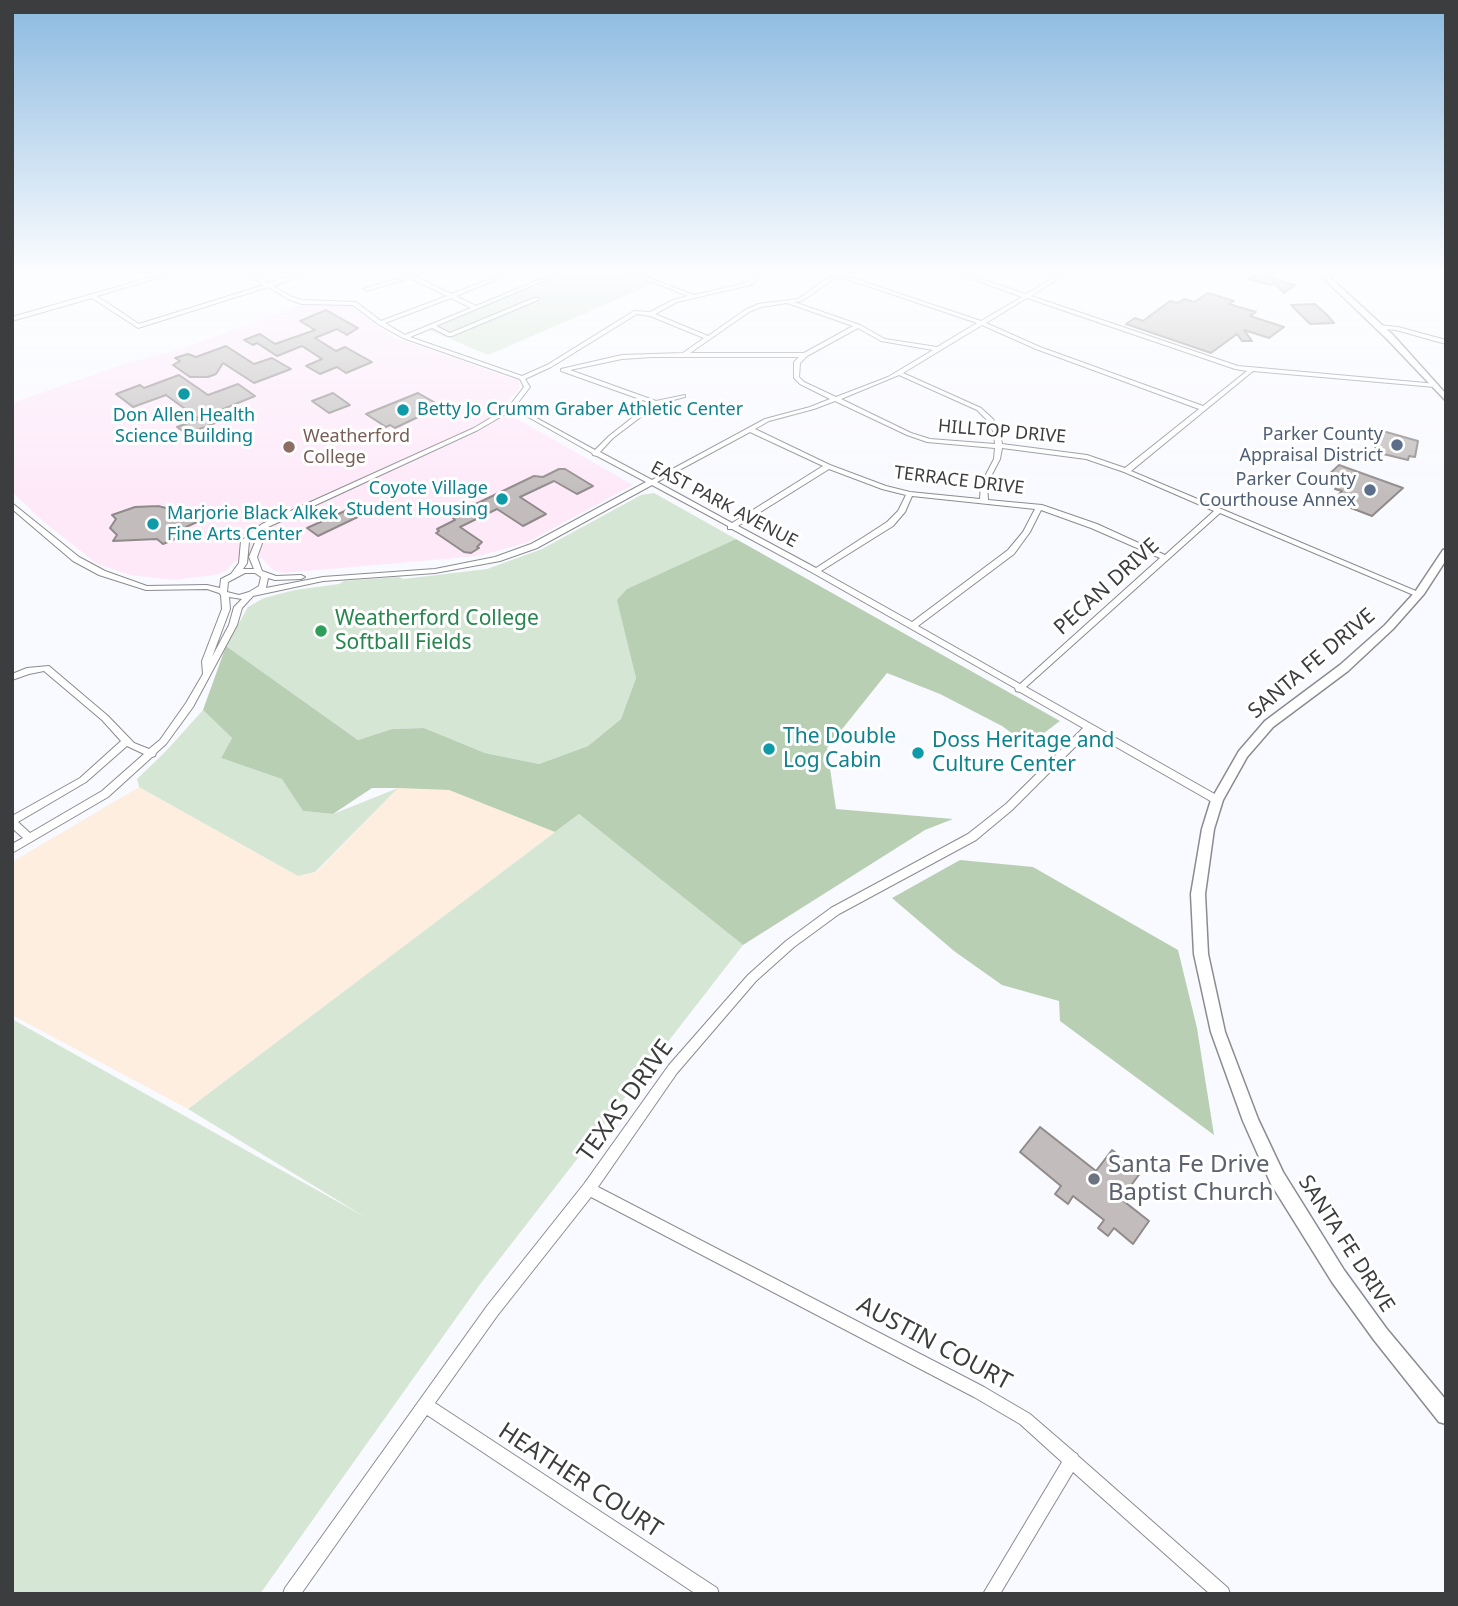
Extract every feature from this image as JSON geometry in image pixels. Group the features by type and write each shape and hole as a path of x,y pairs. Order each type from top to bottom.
{"main road":[{"path":"1395,345 1446,400"},
{"name":"SANTA FE DRIVE","path":"1444,559 1419,594 1390,627 1344,668 1269,724 1243,754 1217,800 1200,865 1198,923 1206,982 1217,1032 1277,1178 1338,1276 1380,1334 1446,1415"}],"street":[{"path":"207,674 206,661 226,609 222,585 243,563 245,541 265,526 468,433 513,407 527,387 522,378 428,345"},
{"path":"522,378 549,366 583,345"},
{"path":"685,354 696,345"},
{"path":"563,370 622,357 685,354 805,355 823,345"},
{"path":"920,345 938,349"},
{"path":"12,505 87,566 146,588 204,587 239,597 323,579 435,572 497,559 534,546 767,420 812,408 898,373 945,345"},
{"path":"1031,345 1202,408"},
{"path":"1173,345 1250,371 1435,386"},
{"name":"HILLTOP DRIVE","path":"805,355 797,362 796,377 802,383 909,434 929,441 1087,457 1419,594"},
{"path":"549,366 656,403"},
{"path":"1126,471 1250,371"},
{"path":"898,373 979,409 998,433 997,459 985,484 984,500"},
{"path":"595,454 656,403 683,396"},
{"name":"EAST PARK AVENUE","path":"513,407 595,454 816,571 1217,800"},
{"name":"TERRACE DRIVE","path":"750,429 873,484 910,494 1039,507 1094,526 1166,558"},
{"path":"732,527 828,466"},
{"path":"816,571 890,524 901,512 910,494"},
{"path":"912,626 1011,552 1026,532 1039,507"},
{"name":"PECAN DRIVE","path":"1019,689 1219,510"},
{"path":"12,849 105,794 152,754 178,724 233,625 238,607 266,583 265,576 260,573 253,557 265,526"},
{"path":"128,581 187,584 260,573 291,579 347,572 435,566 448,568"},
{"path":"12,677 46,668 105,718 127,741 152,754"},
{"name":"TEXAS DRIVE","path":"291,1594 492,1311 589,1189 673,1069 752,978 790,944 835,911 972,837 1009,807 1088,728"},
{"path":"30,839 12,822 83,780 127,741"},
{"name":"AUSTIN COURT","path":"589,1189 979,1392 1025,1419 1222,1594"},
{"name":"HEATHER COURT","path":"425,1405 711,1594"},
{"path":"991,1594 1072,1459"}],"shaded area":[{"name":"Weatherford College","path":"192,345 416,345 518,380 518,390 500,409 633,485 526,543 479,556 283,573 273,570 262,558 235,561 226,571 215,575 173,580 130,575 97,564 44,522 12,492 12,403 122,365"},
{"path":"139,787 298,876 316,872 398,788 449,790 555,832 188,1109 12,1015 12,862"}],"green space":[{"path":"464,345 511,345 488,355"},
{"path":"654,493 736,539 628,589 629,646 636,678 621,719 588,746 539,764 485,753 424,728 392,729 358,740 226,646 248,607 264,598 344,581 399,577 403,579 487,569 542,549 641,495"},
{"path":"736,539 1060,721 1028,745 1002,726 940,694 887,673 827,748 836,809 953,819 925,830 743,945 579,814 555,832 449,790 398,788 372,788 333,814 303,811 282,779 221,758 232,738 203,710 226,646 358,740 392,729 424,728 485,753 539,764 588,746 621,719 636,678 617,600 627,589"},
{"path":"203,710 232,738 221,758 283,779 303,811 333,814 398,788 315,872 298,876 139,787 137,779"},
{"path":"579,814 743,945 481,1283 260,1594 12,1594 12,1019 365,1217 188,1109"},
{"path":"960,860 1033,867 1178,950 1197,1028 1214,1135 1060,1021 1059,1001 1002,985 954,951 892,898"}],"building":[{"path":"260,345 326,345 336,351 345,347 372,362 346,373 337,367 320,374 306,366 322,359 302,346 277,356"},
{"path":"1187,345 1222,345 1211,353"},
{"path":"226,346 254,364 272,358 291,369 254,383 223,363 216,374 208,377 190,377 173,365 180,361 175,358 188,354 196,357"},
{"path":"179,375 208,395 238,384 255,396 223,409 233,416 187,434 177,427 199,419 166,395 133,407 116,394 140,385 144,388"},
{"path":"333,393 350,405 329,413 312,401"},
{"name":"Betty Jo Crumm Graber Athletic Center","path":"418,393 441,406 395,428 390,425 386,427 366,414"},
{"name":"Parker County Appraisal District","path":"1372,428 1418,441 1415,457 1409,456 1408,460 1375,452 1376,442 1371,441"},
{"name":"Parker County Courthouse Annex","path":"1339,465 1403,488 1372,516 1333,501 1342,491 1335,489 1340,484 1325,478"},
{"path":"565,469 593,486 577,494 554,481 520,497 546,514 523,526 497,509 460,527 482,542 477,547 479,548 471,553 464,552 436,533 439,531 437,529 455,520 455,514 534,476 543,477"},
{"name":"Marjorie Black Alkek Fine Arts Center","path":"158,506 186,513 197,522 186,527 192,532 163,544 157,539 113,541 117,535 110,528 116,519 112,515 135,507"},
{"path":"356,506 366,513 318,536 307,528"},
{"name":"Santa Fe Drive Baptist Church","path":"1040,1127 1096,1171 1112,1150 1141,1172 1121,1199 1149,1221 1133,1244 1114,1228 1108,1236 1098,1228 1104,1220 1073,1196 1068,1204 1055,1194 1061,1186 1020,1152"}],"place":[{"name":"Don Allen Health Science Building","path":"184,394"},
{"name":"Betty Jo Crumm Graber Athletic Center","path":"403,410"},
{"name":"Parker County Appraisal District","path":"1397,445"},
{"name":"Weatherford College","path":"289,447"},
{"name":"Parker County Courthouse Annex","path":"1370,490"},
{"name":"Coyote Village Student Housing","path":"502,499"},
{"name":"Marjorie Black Alkek Fine Arts Center","path":"153,524"},
{"name":"Weatherford College Softball Fields","path":"321,631"},
{"name":"The Double Log Cabin","path":"769,749"},
{"name":"Doss Heritage and Culture Center","path":"918,753"},
{"name":"Santa Fe Drive Baptist Church","path":"1094,1179"}]}
